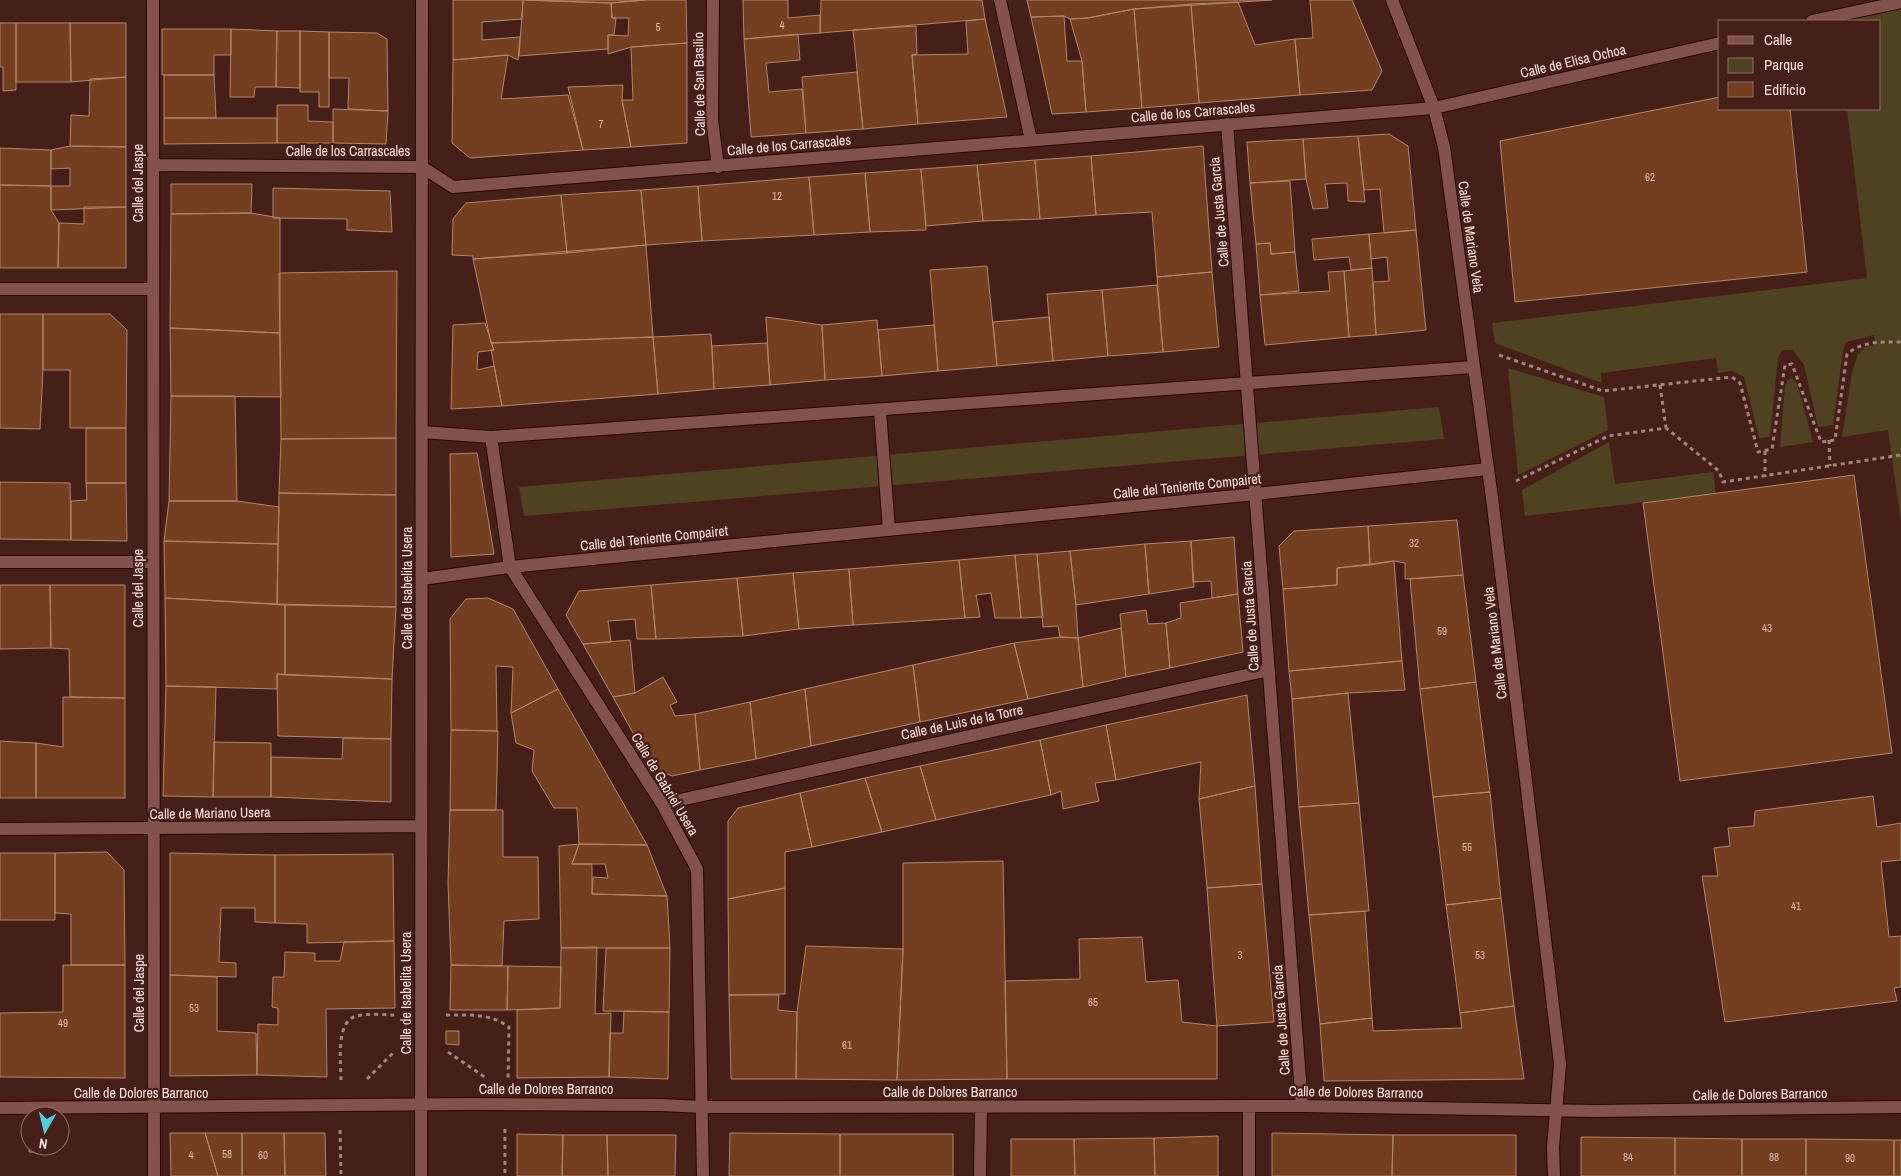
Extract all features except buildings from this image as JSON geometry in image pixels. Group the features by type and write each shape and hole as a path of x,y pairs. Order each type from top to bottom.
{"street":[{"name":"Calle del Jaspe","path":"153,0 154,1176"},
{"name":"Calle de Isabelita Usera","path":"421,1176 422,0"},
{"name":"Calle de San Basilio","path":"713,0 712,119 718,166"},
{"path":"1000,0 1031,140"},
{"name":"Calle de Mariano Vela","path":"1392,0 1434,108 1444,147 1488,468 1560,1064 1556,1110 1554,1176"},
{"path":"1817,20 1901,2"},
{"name":"Calle de Elisa Ochoa","path":"1434,108 1718,43"},
{"name":"Calle de los Carrascales","path":"153,165 422,167 454,187 1434,108"},
{"name":"Calle de Justa García","path":"1227,124 1302,1106"},
{"path":"0,289 153,289"},
{"path":"422,432 491,437 1248,385 1474,367"},
{"path":"880,410 889,530"},
{"name":"Calle de Gabriel Usera","path":"491,437 510,568 662,804 697,869 703,1176"},
{"name":"Calle del Teniente Compairet","path":"422,579 510,568 1256,494 1488,468"},
{"path":"0,562 153,562"},
{"name":"Calle de Luis de la Torre","path":"662,804 1269,670"},
{"name":"Calle de Mariano Usera","path":"0,829 421,826"},
{"name":"Calle de Dolores Barranco","path":"0,1108 661,1105 703,1107 1302,1106 1556,1110 1901,1107"},
{"path":"1249,1106 1249,1176"},
{"path":"980,1176 981,1107"}],"path":[{"path":"1502,356 1602,390 1732,377 1740,384 1758,452 1772,450 1785,365 1792,364 1821,442 1835,440 1847,354 1857,347 1875,342 1901,342"},
{"path":"1660,385 1666,428 1719,471 1723,482 1901,455"},
{"path":"1520,481 1608,436 1666,428"},
{"path":"1828,440 1830,466"},
{"path":"1765,451 1765,477"},
{"path":"341,1082 341,1034 347,1022 355,1016 402,1015"},
{"path":"440,1015 486,1016 500,1020 509,1027 508,1085"},
{"path":"365,1081 396,1050"},
{"path":"448,1052 489,1079"},
{"path":"505,1128 505,1176"},
{"path":"340,1130 341,1176"}],"green space":[{"path":"1901,2 1901,523 1888,430 1842,437 1852,372 1858,354 1865,347 1875,345 1874,335 1846,342 1843,351 1833,425 1818,427 1804,365 1793,350 1782,350 1778,358 1770,437 1759,438 1744,377 1732,371 1718,373 1716,358 1601,373 1602,383 1495,343 1492,323 1867,278 1847,110 1881,110 1881,20 1840,20"},
{"path":"1508,368 1604,397 1608,430 1518,475"},
{"path":"1791,378 1797,383 1813,442 1780,447 1785,386"},
{"path":"1439,407 1444,439 524,516 519,487"},
{"path":"1609,442 1615,484 1713,472 1716,494 1525,516 1522,490"}]}
